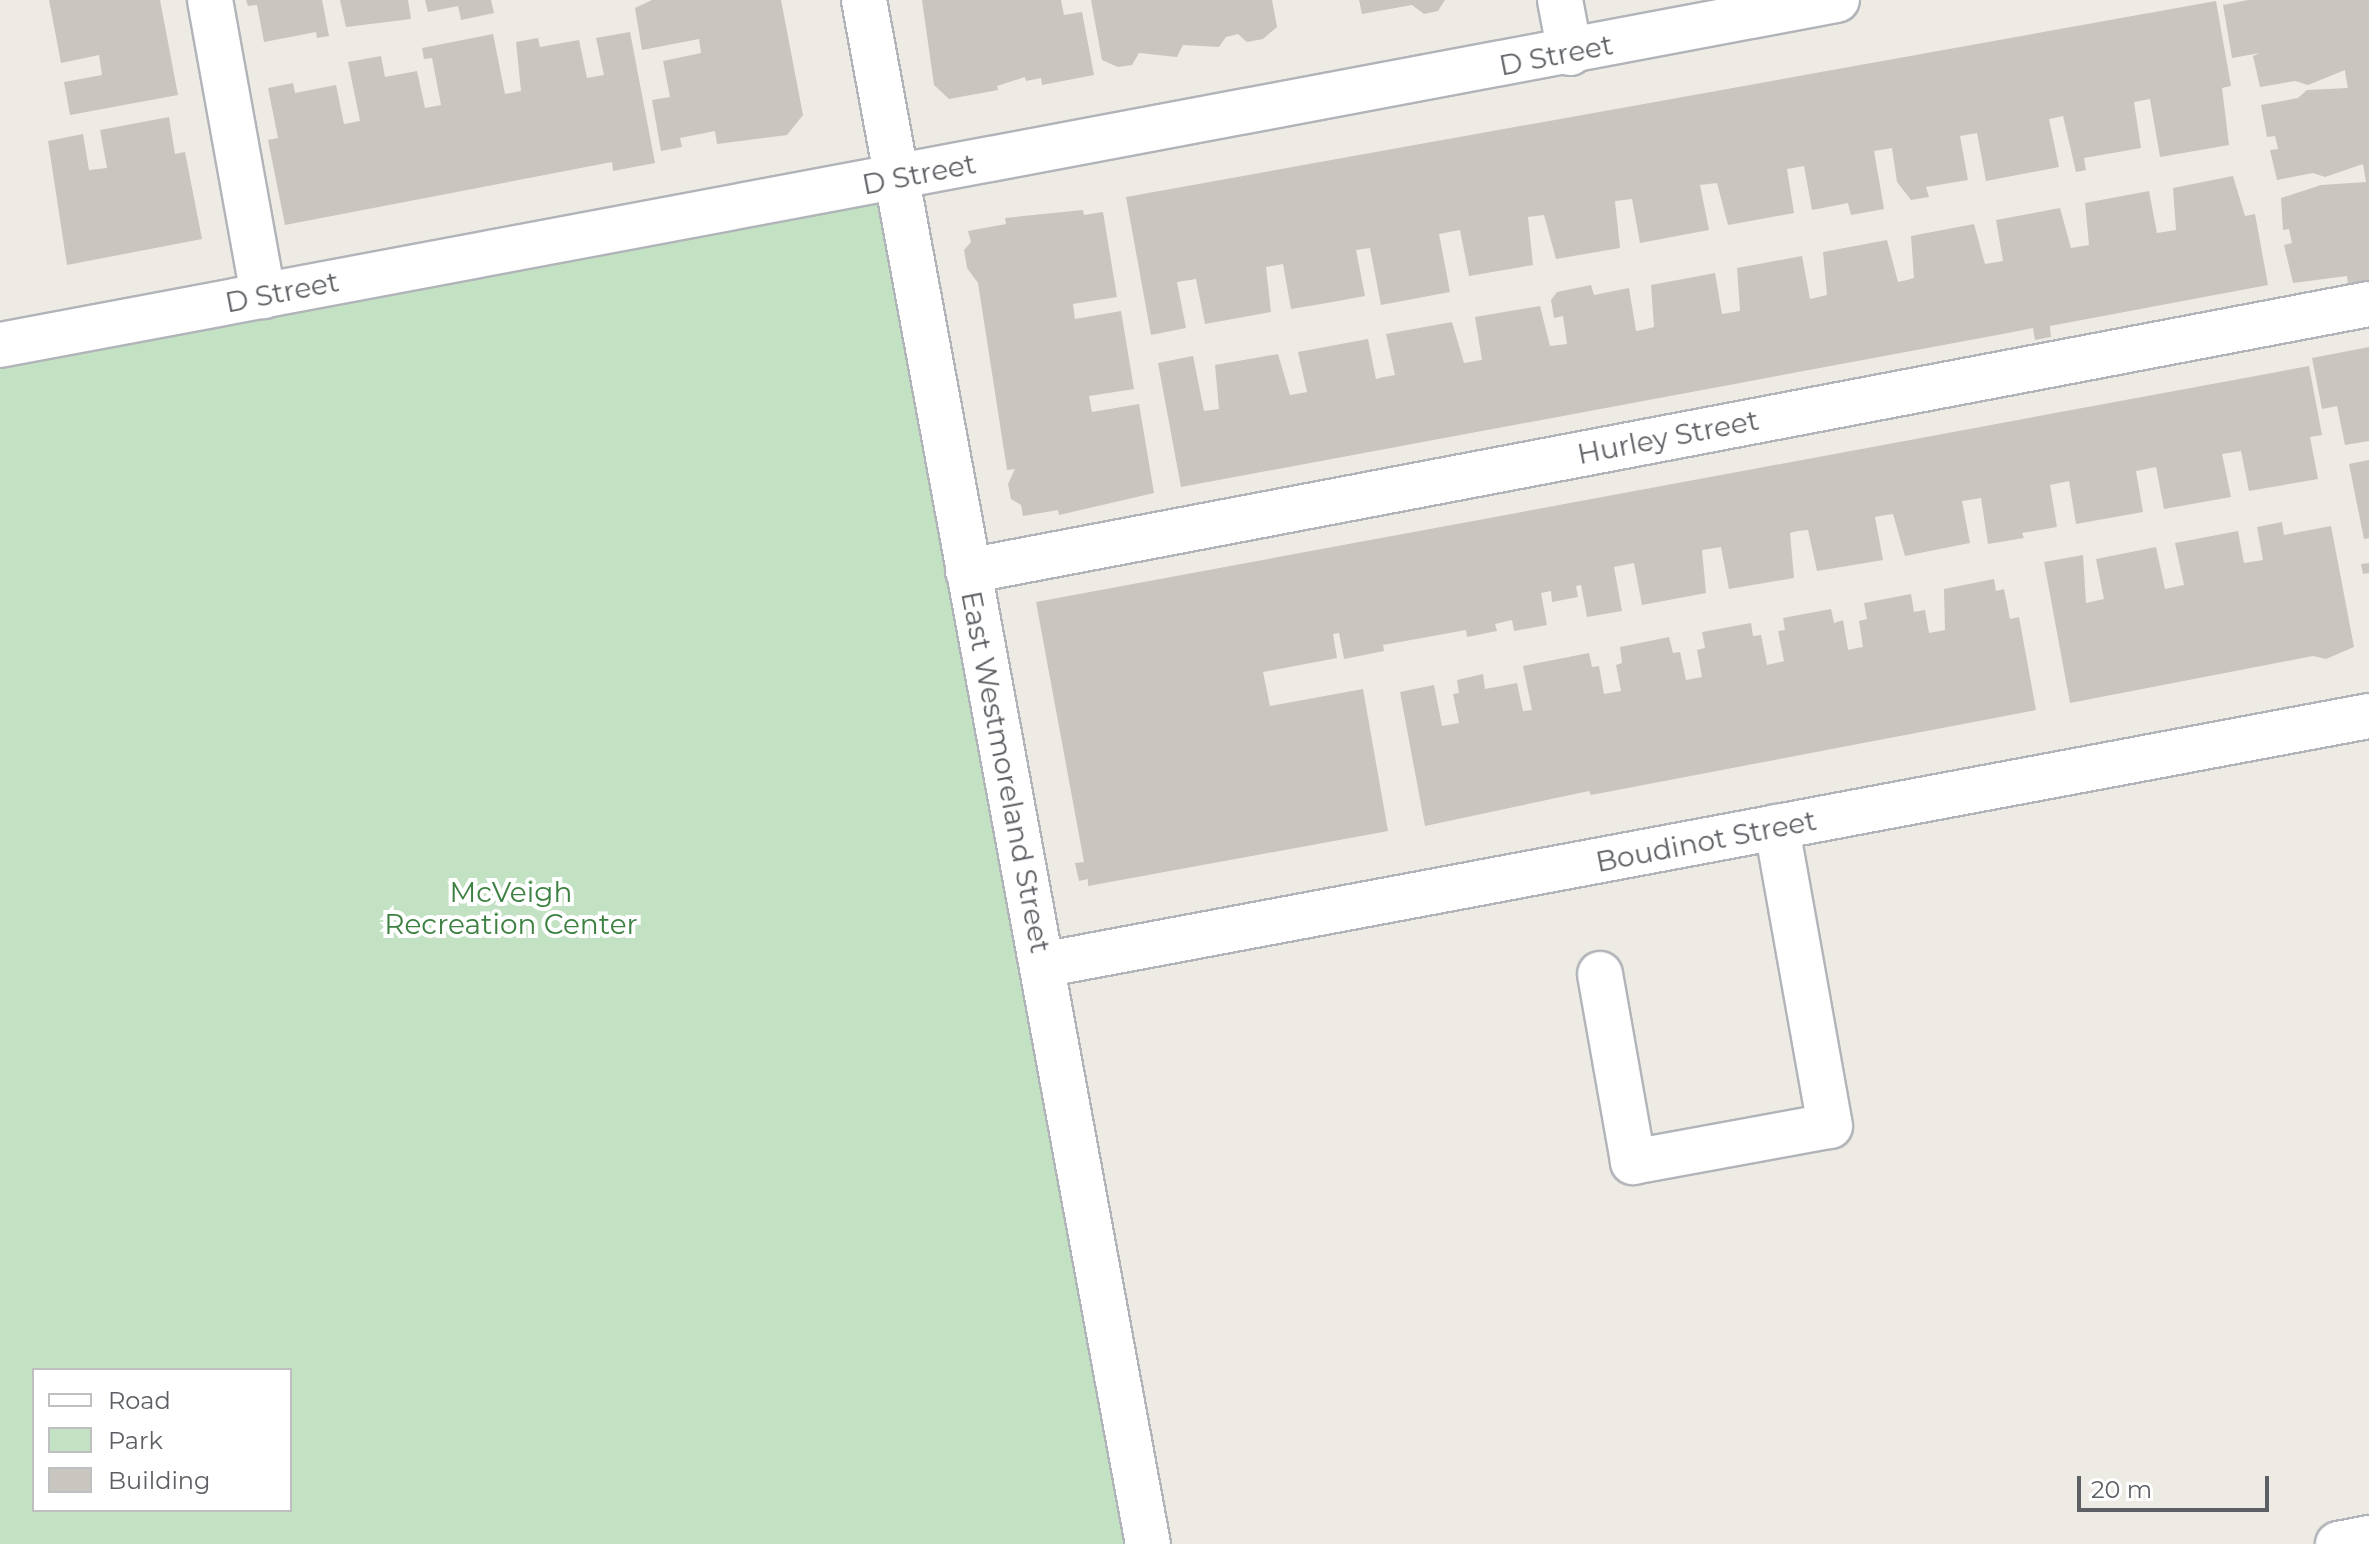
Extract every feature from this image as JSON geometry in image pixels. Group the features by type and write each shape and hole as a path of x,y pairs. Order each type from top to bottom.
{"street":[{"path":"210,0 263,296"},
{"name":"East Westmoreland Street","path":"864,0 1148,1544"},
{"path":"1560,0 1570,53"},
{"name":"D Street","path":"0,345 1570,53 1837,0"},
{"name":"Hurley Street","path":"968,571 2369,304"},
{"name":"Boudinot Street","path":"1042,965 2369,716"},
{"path":"1600,974 1633,1162 1830,1126 1777,827"},
{"path":"2338,1544 2369,1538"}],"green space":[{"name":"McVeigh Recreation Center","path":"895,178 1148,1544 0,1544 0,345"}],"building":[{"path":"49,0 160,0 178,95 70,115 64,82 102,75 99,55 61,63"},
{"path":"246,0 322,0 329,36 317,38 316,32 264,42 257,5 248,6"},
{"path":"340,0 408,0 411,19 346,27"},
{"path":"425,0 491,0 494,13 461,20 458,6 428,12"},
{"path":"652,0 781,0 803,115 787,135 717,144 715,131 680,138 682,147 661,151 652,100 670,97 663,61 701,53 699,39 642,50 635,8"},
{"path":"922,0 1061,0 1064,15 1082,12 1094,75 1042,85 1041,78 1026,81 1025,77 997,86 998,90 949,99 934,85"},
{"path":"1091,0 1272,0 1277,27 1263,39 1247,42 1238,34 1226,37 1219,47 1183,45 1177,57 1139,53 1132,65 1118,67 1102,60"},
{"path":"1359,0 1445,0 1438,11 1424,14 1412,5 1362,14"},
{"path":"2248,0 2369,0 2369,280 2348,284 2347,276 2293,283 2284,245 2292,243 2289,229 2283,230 2281,198 2321,185 2366,182 2363,164 2325,177 2313,173 2277,180 2270,150 2278,149 2277,144 2275,136 2267,137 2261,105 2298,98 2307,90 2348,88 2345,70 2308,85 2295,81 2260,87 2253,56 2260,53 2232,58 2223,5"},
{"path":"2216,1 2231,86 2222,88 2229,145 2160,157 2150,99 2134,102 2141,148 2084,158 2086,170 2076,172 2063,116 2049,119 2059,167 1986,181 1977,133 1960,136 1968,180 1926,187 1929,197 1911,200 1897,182 1892,148 1874,151 1884,209 1851,215 1848,203 1812,210 1804,166 1787,169 1794,213 1728,225 1717,183 1700,185 1709,230 1640,243 1632,199 1615,201 1620,248 1556,259 1544,215 1528,217 1533,265 1469,276 1460,230 1439,234 1450,292 1381,305 1370,248 1356,250 1365,296 1327,303 1291,309 1283,264 1266,267 1271,312 1205,324 1196,279 1177,282 1186,328 1151,335 1126,197"},
{"path":"630,32 655,163 613,171 612,162 285,225 268,140 278,138 268,88 293,83 295,93 336,85 344,124 360,121 348,62 381,56 385,77 417,71 425,108 441,105 432,58 424,59 422,48 493,34 505,94 521,91 516,42 538,38 540,47 579,40 587,78 604,75 596,38"},
{"path":"169,117 175,154 185,152 202,239 67,265 48,141 83,134 89,170 107,168 100,130"},
{"path":"2233,176 2245,216 2255,214 2268,285 2050,326 2051,337 2035,340 2033,328 1181,487 1158,363 1193,356 1204,411 1219,409 1215,365 1278,354 1290,395 1307,392 1298,352 1368,339 1376,379 1395,375 1386,334 1452,322 1464,363 1482,360 1475,317 1540,306 1550,346 1567,344 1563,316 1554,318 1551,300 1557,292 1591,285 1594,295 1629,288 1636,331 1654,327 1651,285 1715,273 1722,314 1740,311 1737,268 1802,256 1810,299 1827,295 1823,252 1887,240 1898,282 1914,278 1911,236 1974,224 1985,264 2003,261 1996,220 2060,208 2071,248 2089,245 2085,203 2149,191 2157,233 2176,230 2173,188"},
{"path":"1083,210 1084,215 1103,212 1117,297 1073,304 1075,319 1121,311 1134,389 1089,396 1092,412 1139,404 1154,493 1059,515 1058,510 1023,516 1021,505 1011,499 1008,484 1015,469 1007,470 978,283 967,268 964,250 971,242 968,231 1006,224 1005,218"},
{"path":"2369,347 2369,441 2345,445 2337,406 2322,409 2312,358"},
{"path":"2309,366 2322,435 2310,437 2318,479 2249,491 2241,451 2222,454 2231,497 2164,509 2156,467 2136,471 2143,512 2076,524 2069,481 2050,485 2057,527 2022,533 2024,538 1988,544 1981,498 1962,501 1970,543 1905,556 1893,514 1886,515 1875,517 1883,560 1817,571 1808,530 1798,531 1790,533 1794,578 1729,589 1721,547 1702,550 1706,593 1642,605 1634,563 1614,567 1622,611 1587,617 1581,585 1576,586 1578,597 1552,602 1551,591 1541,593 1547,625 1514,631 1512,620 1495,624 1497,631 1467,637 1466,630 1383,645 1384,651 1344,659 1339,633 1333,634 1337,658 1263,672 1270,706 1363,689 1388,831 1088,886 1088,879 1079,881 1075,863 1084,862 1036,602"},
{"path":"2369,460 2369,538 2364,539 2349,464"},
{"path":"2282,522 2284,535 2331,526 2354,647 2326,659 2313,656 2070,703 2044,562 2083,555 2086,603 2104,599 2096,559 2156,547 2165,589 2184,585 2175,543 2238,531 2244,563 2263,560 2257,527"},
{"path":"2369,563 2369,573 2363,574 2361,564"},
{"path":"1994,579 1996,591 2004,589 2010,619 2019,617 2036,710 1591,795 1589,791 1425,826 1400,692 1434,685 1442,726 1459,723 1453,694 1459,693 1457,680 1483,674 1485,689 1517,683 1523,711 1532,710 1523,666 1589,653 1592,667 1599,666 1604,694 1621,691 1616,665 1622,663 1620,647 1669,637 1673,653 1680,652 1686,680 1702,677 1697,650 1705,648 1702,632 1751,623 1753,636 1761,635 1767,665 1784,661 1778,631 1785,630 1783,618 1831,609 1834,623 1843,620 1848,650 1863,647 1859,621 1867,619 1864,603 1911,594 1914,612 1925,610 1929,633 1945,630 1944,589"}]}
